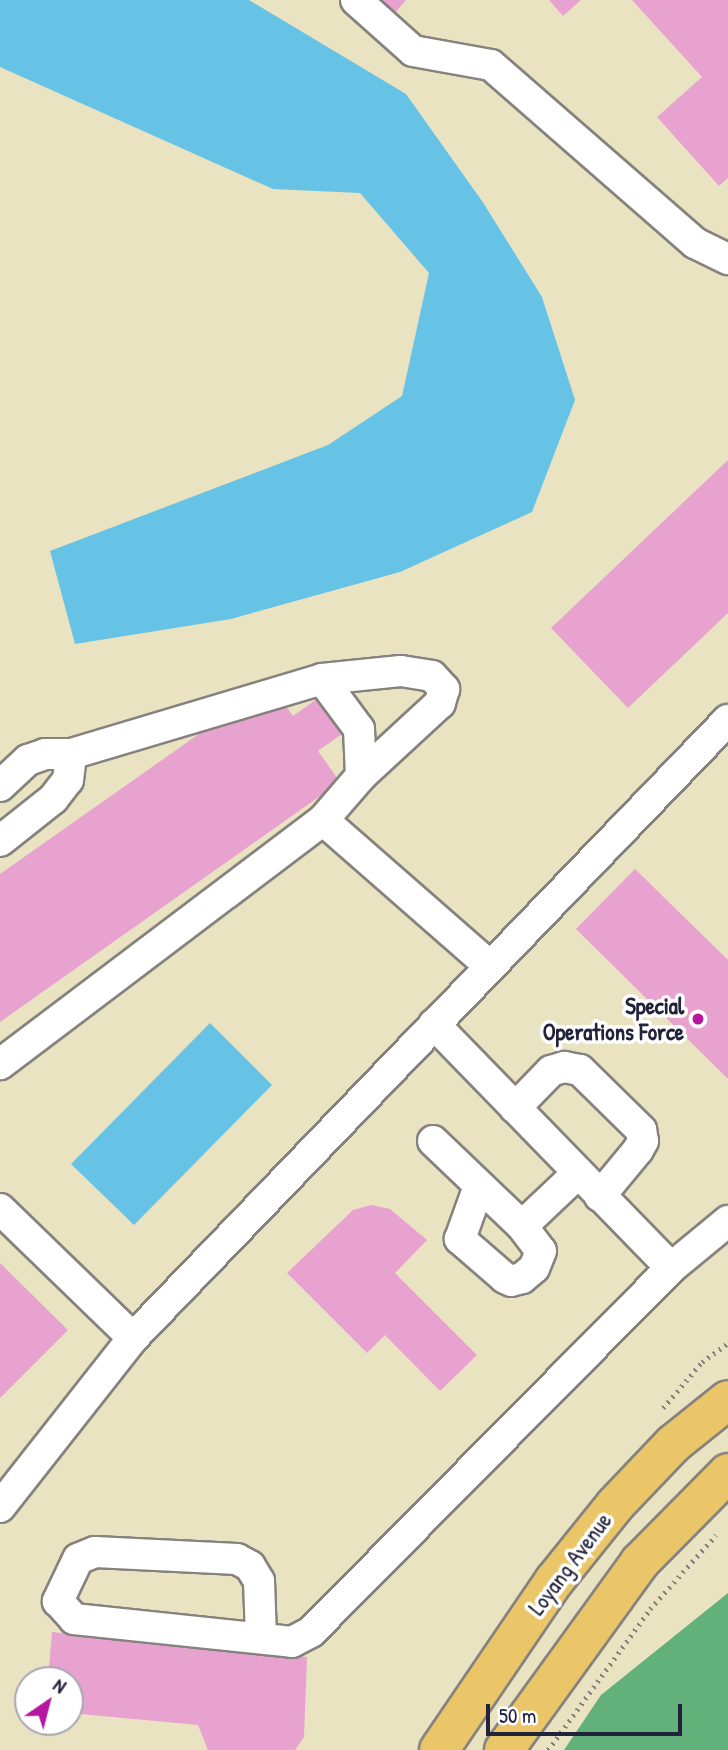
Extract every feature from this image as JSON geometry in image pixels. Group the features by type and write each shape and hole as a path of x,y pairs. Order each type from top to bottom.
{"main road":[{"name":"Loyang Avenue","path":"439,1750 554,1581 615,1505 673,1444 728,1400"},
{"path":"504,1750 640,1562 728,1473"}],"lane":[{"path":"356,0 413,51 491,65 695,243 728,260"},
{"path":"0,1064 323,820 361,776 440,703 444,689 432,676 401,671 322,679 71,754 45,754 6,770"},
{"path":"322,679 359,729 361,776"},
{"path":"0,1507 133,1338 728,720"},
{"path":"0,841 52,799 68,780 71,754"},
{"path":"323,820 489,966"},
{"path":"434,1024 671,1268"},
{"path":"515,1108 551,1071 564,1067 580,1070 641,1130 643,1141 638,1150 600,1196"},
{"path":"433,1141 522,1226 541,1251 540,1259 522,1278 511,1281 460,1239 480,1186"},
{"path":"522,1226 578,1173"},
{"path":"0,1209 133,1338"},
{"path":"261,1638 259,1581 250,1566 237,1559 94,1552 78,1559 58,1601 74,1619 292,1642 311,1632 338,1608 671,1268 728,1221"}],"path":[{"path":"548,1750 650,1609 719,1531"}],"green space":[{"path":"728,1593 728,1750 564,1750 601,1695"}],"water":[{"path":"0,0 249,0 406,94 482,201 542,297 575,400 532,512 400,572 231,619 75,644 50,551 328,445 402,396 429,273 360,193 273,189 0,67"},
{"path":"210,1023 272,1085 134,1225 71,1164"}],"building":[{"path":"378,0 406,0 394,14"},
{"path":"549,0 581,0 563,16"},
{"path":"632,0 728,0 728,178 719,186 657,117 702,77"},
{"path":"728,460 728,613 628,708 551,628"},
{"path":"270,684 293,716 321,696 346,731 318,751 340,782 0,1022 0,874"},
{"name":"Special Operations Force","path":"635,869 728,960 728,1079 576,929"},
{"path":"371,1205 390,1209 427,1240 395,1273 477,1355 440,1391 385,1335 367,1353 287,1273 353,1210"},
{"path":"0,1263 68,1330 0,1398"},
{"path":"52,1632 307,1657 304,1737 295,1750 208,1750 198,1725 84,1714 84,1666 49,1666"}],"place":[{"name":"Special Operations Force","path":"698,1019"}]}
